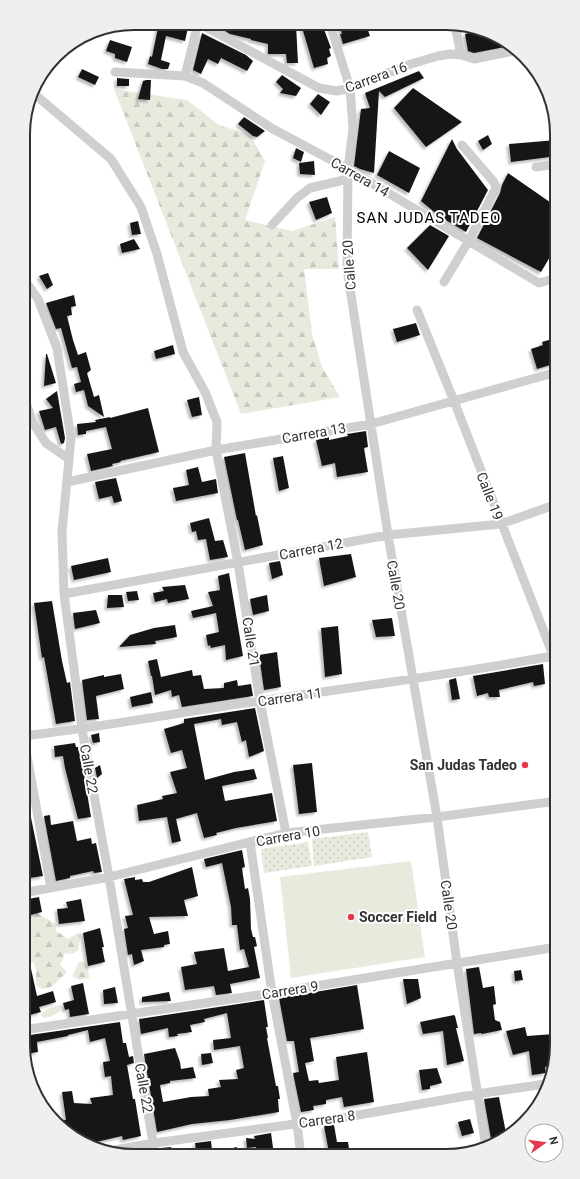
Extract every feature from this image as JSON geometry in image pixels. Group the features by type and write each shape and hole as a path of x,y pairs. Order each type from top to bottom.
{"street":[{"path":"185,76 196,30"},
{"name":"Carrera 16","path":"211,30 319,88 337,91 350,88 411,64 438,56 450,54 461,55 474,59 509,52"},
{"name":"Calle 20","path":"332,30 350,88 353,128 348,169 347,270 388,535 437,817 457,963 485,1141"},
{"path":"456,30 461,55"},
{"name":"Carrera 14","path":"115,72 185,76 203,83 273,129 348,169 539,283 550,280"},
{"name":"Calle 21","path":"37,96 111,158 141,207 157,254 183,352 205,392 217,422 216,450 238,563 260,701 286,833"},
{"path":"444,282 468,242 496,186 462,145"},
{"path":"536,167 550,165"},
{"path":"272,225 297,198 310,188 348,179"},
{"name":"Calle 22","path":"30,288 38,299 57,348 71,438 62,532 64,594 82,729 109,878 154,1149"},
{"name":"Calle 19","path":"417,310 501,524 550,643"},
{"name":"Carrera 13","path":"67,482 216,450 371,424 550,374"},
{"path":"30,414 33,423 46,443 69,459"},
{"name":"Carrera 12","path":"64,594 388,535 501,524 550,506"},
{"name":"Carrera 11","path":"30,734 82,729 260,701 412,680 550,656"},
{"path":"30,773 51,888"},
{"name":"Carrera 10","path":"30,892 109,878 286,833 437,817 550,802"},
{"path":"250,842 272,993 298,1124 300,1149"},
{"name":"Carrera 9","path":"30,1029 272,993 550,948"},
{"name":"Carrera 8","path":"125,1148 154,1143 298,1124 542,1084"}],"green space":[{"path":"114,89 187,100 219,125 250,135 265,161 245,220 292,231 335,217 339,269 304,269 312,334 322,367 340,397 241,414"},
{"path":"368,832 372,857 314,866 312,839"},
{"path":"308,842 312,866 264,873 261,849"},
{"name":"Soccer Field","path":"411,861 425,957 291,978 280,877"},
{"path":"35,912 56,924 56,931 68,939 78,933 81,933 78,951 72,954 65,953 60,965 67,973 52,986 44,989 36,985 36,969 33,962 30,962 30,916"},
{"path":"79,962 84,962 88,968 89,978 79,980 72,976"},
{"path":"59,1005 60,1011 49,1017 42,1017 41,1014 49,1008"}],"building":[{"path":"158,30 187,30 185,41 166,36 161,60 170,63 168,69 162,69 148,64 150,56 152,57"},
{"path":"223,30 296,30 298,63 287,63 286,54 268,54 268,44 230,34"},
{"path":"303,30 324,30 331,48 329,49 331,56 327,58 328,64 314,68"},
{"path":"341,30 368,30 370,36 343,44 340,34 342,34"},
{"path":"202,33 246,55 253,61 247,71 221,58 218,64 208,59 201,74 193,70"},
{"path":"469,33 479,36 503,47 474,53 468,51 465,34"},
{"path":"110,40 132,47 127,62 115,58 115,54 106,51"},
{"path":"82,69 99,77 95,85 78,77"},
{"path":"419,71 424,78 385,97 379,91 374,173 354,166 361,109 370,108 365,93"},
{"path":"282,75 301,88 296,96 280,93 283,89 276,82"},
{"path":"117,78 129,79 129,86 117,86"},
{"path":"151,80 150,100 138,99 143,81"},
{"path":"413,88 462,122 426,147 394,108"},
{"path":"318,94 330,102 321,115 310,104"},
{"path":"244,117 265,131 257,137 253,136 238,124"},
{"path":"488,135 492,144 483,150 478,141"},
{"path":"452,139 457,149 488,190 466,232 439,216 421,201"},
{"path":"550,141 550,157 511,162 509,144"},
{"path":"296,148 304,152 301,162 293,158"},
{"path":"389,151 420,168 409,193 377,175"},
{"path":"314,161 315,175 300,174 299,163"},
{"path":"508,173 550,202 550,257 541,272 477,238 500,193"},
{"path":"327,197 332,213 316,220 309,202"},
{"path":"138,221 141,234 132,235 130,223"},
{"path":"430,225 449,236 428,270 407,248"},
{"path":"134,239 140,249 122,253 120,244"},
{"path":"48,273 53,285 47,289 39,276"},
{"path":"74,295 76,306 71,307 72,315 67,316 78,355 86,352 91,370 87,373 94,397 99,395 104,417 88,406 84,390 76,392 74,384 81,382 77,367 72,368 61,328 56,329 46,303"},
{"path":"416,323 420,335 397,342 393,329"},
{"path":"550,340 550,365 537,369 531,349 543,345 542,342"},
{"path":"173,345 175,354 156,359 154,351"},
{"path":"46,354 56,383 44,386"},
{"path":"57,391 65,438 64,443 61,444 56,427 45,430 39,411 53,408 46,399"},
{"path":"199,397 202,415 192,417 187,400"},
{"path":"148,408 159,452 120,461 121,462 112,464 113,466 91,471 87,454 112,449 106,427 86,431 86,434 78,435 77,424 96,422 95,420 110,418"},
{"path":"366,431 368,447 364,448 368,472 337,477 335,463 322,466 316,440 329,437 329,440 348,436 347,434"},
{"path":"245,453 256,516 257,515 263,545 245,550 224,457"},
{"path":"283,456 289,488 279,491 273,458"},
{"path":"198,467 202,482 216,479 218,493 176,501 173,488 189,485 186,470"},
{"path":"116,478 122,501 114,503 112,496 99,499 95,482"},
{"path":"209,518 215,541 223,540 228,557 210,560 206,539 198,540 196,531 192,532 190,523"},
{"path":"351,554 356,577 324,586 319,558"},
{"path":"108,558 111,572 74,580 71,566"},
{"path":"280,561 283,575 272,579 269,563"},
{"path":"229,573 243,656 226,660 225,645 211,648 210,645 208,646 206,635 219,632 216,613 193,618 191,611 213,606 208,592 220,590 218,576"},
{"path":"185,585 189,599 168,603 167,599 155,602 153,593 164,591 162,587"},
{"path":"137,591 139,600 128,601 126,592"},
{"path":"108,595 122,595 124,607 107,608"},
{"path":"267,595 269,611 253,615 250,599"},
{"path":"52,601 62,661 67,683 70,682 75,721 56,724 44,657 42,658 34,603"},
{"path":"96,610 100,623 75,629 73,613"},
{"path":"392,618 395,636 376,637 372,620"},
{"path":"175,625 177,637 155,641 156,644 119,647 130,635 154,628"},
{"path":"338,626 342,674 325,677 321,628"},
{"path":"277,652 281,687 264,690 259,655"},
{"path":"157,659 161,677 192,670 193,676 201,675 204,689 224,688 224,683 237,680 238,686 251,684 253,696 182,707 179,695 172,697 171,690 155,695 148,661"},
{"path":"543,664 545,684 534,686 533,682 499,690 500,697 489,697 488,693 477,696 473,676"},
{"path":"121,674 124,689 96,696 99,719 87,720 82,680 104,675 104,677"},
{"path":"456,678 460,699 452,700 449,680"},
{"path":"151,692 153,703 132,707 130,697"},
{"path":"255,708 264,751 249,757 246,740 242,742 237,722 222,725 221,719 194,724 205,780 234,772 254,769 257,779 222,786 225,801 272,793 277,821 236,828 204,838 197,813 176,819 181,841 172,843 167,817 139,821 137,805 163,799 162,796 177,793 170,772 187,768 182,750 171,753 164,729 184,723 184,719"},
{"path":"99,733 100,742 93,743 91,735"},
{"path":"75,743 76,747 78,747 84,774 91,817 78,819 63,756 55,757 54,746"},
{"path":"312,763 317,812 299,814 293,765"},
{"path":"100,765 102,774 97,778 95,768"},
{"path":"30,813 43,876 30,878"},
{"path":"50,815 51,825 73,821 77,841 91,838 92,844 96,843 102,872 94,873 93,871 56,881 44,816"},
{"path":"242,850 245,867 242,868 245,889 248,888 250,899 251,929 257,946 254,947 260,978 230,984 232,993 216,995 214,986 185,990 181,967 197,964 194,952 224,948 228,971 249,967 244,949 240,950 237,925 232,925 231,907 222,863 206,867 204,859"},
{"path":"192,867 198,896 184,900 188,916 149,917 154,934 168,931 170,944 164,945 164,947 141,950 144,961 134,965 132,954 128,955 124,929 128,928 125,916 133,915 124,879 135,877 135,880 142,879 143,882 149,882"},
{"path":"39,897 42,912 30,915 30,899"},
{"path":"81,899 85,921 59,924 57,909 68,908 66,902"},
{"path":"100,928 105,962 88,966 83,933"},
{"path":"30,964 37,996 53,991 56,1002 39,1007 41,1012 30,1015"},
{"path":"479,967 483,988 494,986 496,1004 493,1005 495,1020 500,1022 502,1030 474,1034 466,969"},
{"path":"521,970 523,980 515,981 514,971"},
{"path":"403,979 418,979 421,998 407,1004"},
{"path":"83,983 89,1014 70,1017 69,1009 65,1010 63,1003 74,1000 71,986"},
{"path":"357,985 364,1029 310,1038 314,1061 305,1063 309,1081 318,1080 319,1083 339,1080 336,1057 367,1052 374,1102 344,1107 342,1097 326,1100 326,1104 313,1106 314,1110 301,1112 293,1073 299,1072 294,1041 287,1041 279,998"},
{"path":"115,987 118,1003 104,1004 103,990"},
{"path":"169,992 171,1001 142,1002 142,997"},
{"path":"264,1000 268,1027 266,1027 267,1038 276,1086 278,1086 280,1099 278,1099 279,1112 230,1120 192,1124 157,1132 144,1054 175,1048 181,1069 193,1067 196,1078 170,1081 170,1083 160,1085 163,1102 191,1097 209,1096 208,1089 221,1087 219,1080 238,1079 236,1070 244,1068 240,1046 214,1050 213,1040 231,1038 227,1013 204,1019 205,1022 190,1025 192,1032 177,1034 178,1036 169,1037 168,1028 141,1034 139,1019"},
{"path":"454,1015 464,1061 447,1065 443,1031 423,1034 420,1022"},
{"path":"120,1022 123,1043 126,1043 129,1057 133,1056 134,1063 127,1065 133,1099 135,1099 141,1136 123,1140 122,1136 97,1142 82,1135 62,1120 66,1120 62,1092 72,1091 74,1103 92,1104 90,1098 113,1095 111,1076 105,1077 104,1070 103,1062 110,1061 105,1038 90,1042 88,1030 68,1036 37,1042 38,1052 30,1053 30,1035"},
{"path":"525,1027 527,1036 550,1034 550,1052 548,1067 545,1067 546,1073 532,1075 529,1051 513,1055 506,1031"},
{"path":"211,1053 213,1063 202,1065 201,1054"},
{"path":"437,1068 442,1083 430,1086 430,1089 422,1090 419,1070"},
{"path":"499,1097 505,1130 491,1138 484,1099"},
{"path":"470,1119 474,1133 462,1136 458,1122"},
{"path":"334,1125 337,1142 348,1142 349,1149 328,1149 324,1126"},
{"path":"271,1133 273,1149 256,1149 256,1147 247,1148 246,1138 255,1139 254,1136"},
{"path":"211,1141 212,1149 196,1149 195,1143"},
{"path":"171,1147 171,1149 161,1149"}],"place":[{"name":"San Judas Tadeo","path":"525,765"},
{"name":"Soccer Field","path":"351,917"}],"district":[{"name":"SAN JUDAS TADEO","path":"429,218"}]}
